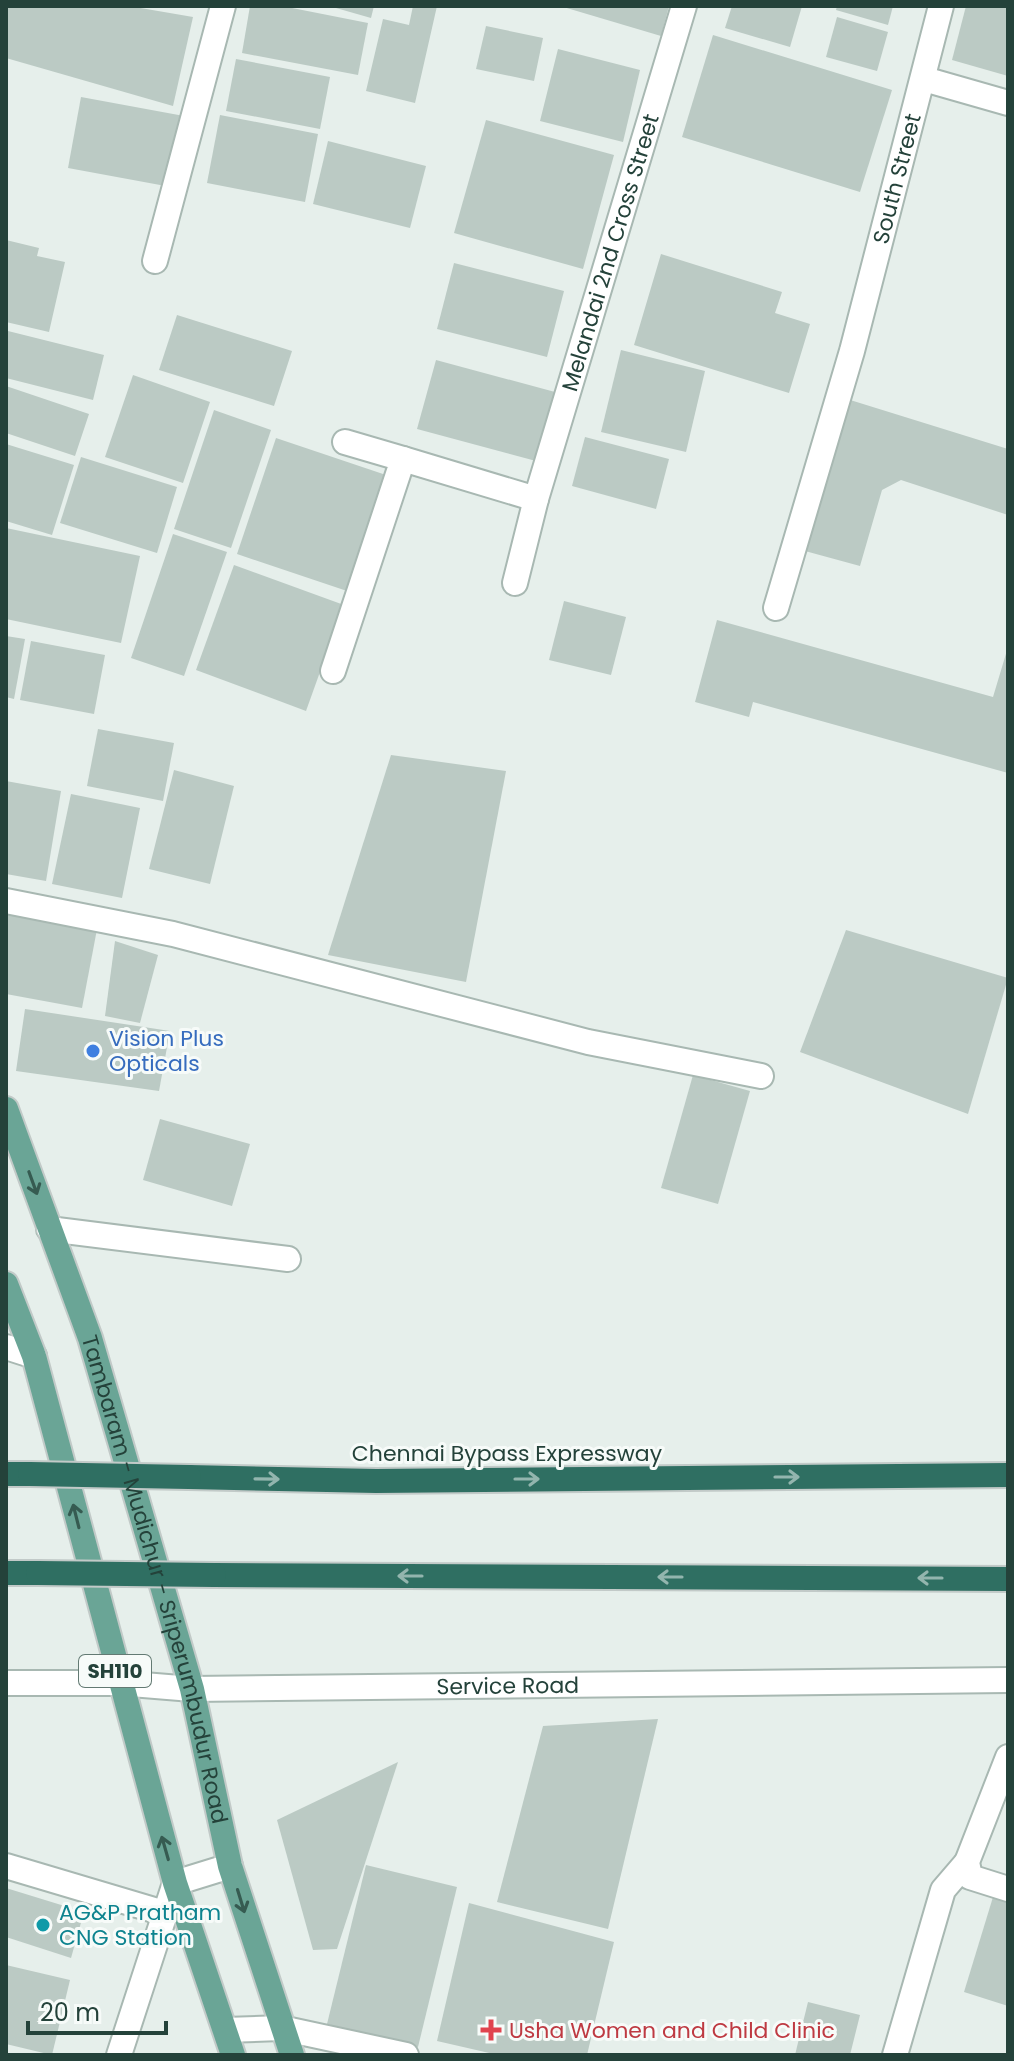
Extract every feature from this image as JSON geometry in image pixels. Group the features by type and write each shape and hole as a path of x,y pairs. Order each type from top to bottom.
{"highway":[{"name":"Chennai Bypass Expressway","path":"18,1474 376,1481 1008,1475"},
{"path":"6,1573 1008,1579"}],"main road":[{"name":"Tambaram - Mudichur - Sriperumbudur Road","path":"6,1109 90,1338 192,1689 230,1866 292,2055"},
{"name":"SH110","path":"6,1284 34,1356 119,1683 175,1883 233,2055"}],"street":[{"path":"155,261 223,6"},
{"name":"Melandai 2nd Cross Street","path":"515,583 536,499 684,6"},
{"name":"South Street","path":"776,608 852,351 941,6"},
{"path":"924,79 1008,103"},
{"path":"345,442 536,499"},
{"path":"333,671 403,459"},
{"path":"6,901 173,934 588,1042 761,1076"},
{"path":"49,1229 288,1259"},
{"path":"6,1347 34,1356"},
{"name":"Service Road","path":"6,1683 119,1683 192,1689 1008,1680"},
{"path":"895,2055 943,1890 967,1862 1008,1757"},
{"path":"967,1862 970,1877 1008,1889"},
{"path":"6,1866 164,1913"},
{"path":"119,2055 175,1883 230,1866"},
{"path":"225,2030 281,2028 406,2055"}],"building":[{"path":"6,6 129,6 193,17 173,106 6,58"},
{"path":"250,6 282,6 368,23 358,75 242,53"},
{"path":"329,6 374,6 371,18"},
{"path":"413,6 437,6 415,103 366,91 383,19 409,25"},
{"path":"560,6 669,6 661,36"},
{"path":"732,6 802,6 790,47 725,28"},
{"path":"837,6 893,6 888,25 836,10"},
{"path":"966,6 1008,6 1008,76 952,60"},
{"path":"837,17 888,32 877,71 826,57"},
{"path":"486,26 543,38 534,81 476,69"},
{"path":"713,35 892,90 860,192 682,137"},
{"path":"558,49 640,70 623,142 540,121"},
{"path":"236,59 330,77 320,129 226,111"},
{"path":"81,97 184,116 171,187 68,168"},
{"path":"220,115 318,134 305,202 207,183"},
{"path":"486,120 614,155 583,269 454,233"},
{"path":"328,141 426,166 410,228 313,204"},
{"path":"6,240 39,248 37,256 65,262 49,332 6,322"},
{"path":"661,254 782,292 775,313 810,324 789,393 634,345"},
{"path":"454,263 564,291 547,357 437,329"},
{"path":"177,315 292,351 274,406 159,370"},
{"path":"8,331 104,355 93,400 6,378"},
{"path":"621,350 705,371 686,452 601,432"},
{"path":"436,360 555,392 536,461 417,429"},
{"path":"133,375 210,402 183,483 105,457"},
{"path":"6,386 89,414 75,456 6,433"},
{"path":"847,399 1008,449 1008,515 901,480 882,490 860,566 805,551"},
{"path":"214,410 271,430 231,548 174,529"},
{"path":"585,437 669,459 656,509 572,486"},
{"path":"276,438 386,475 347,591 237,554"},
{"path":"6,444 74,465 52,535 6,521"},
{"path":"81,457 177,487 157,553 60,523"},
{"path":"6,528 140,556 121,643 6,619"},
{"path":"173,534 227,552 184,676 131,658"},
{"path":"234,565 344,605 306,711 196,670"},
{"path":"564,601 626,617 611,675 549,660"},
{"path":"717,620 993,697 1008,647 1008,773 753,702 749,717 695,702"},
{"path":"6,636 25,639 14,699 6,697"},
{"path":"31,641 105,655 94,714 20,700"},
{"path":"98,729 174,743 163,801 87,786"},
{"path":"391,755 506,771 466,982 328,955"},
{"path":"174,770 234,786 210,884 149,869"},
{"path":"6,781 61,791 46,881 6,874"},
{"path":"71,794 140,808 122,898 52,884"},
{"path":"6,906 98,924 82,1008 6,994"},
{"path":"846,930 1008,978 968,1114 800,1052"},
{"path":"115,941 158,955 140,1023 105,1016"},
{"name":"Vision Plus Opticals","path":"25,1009 170,1031 159,1091 16,1071"},
{"path":"693,1075 750,1091 718,1204 661,1188"},
{"path":"160,1119 250,1144 232,1206 143,1180"},
{"path":"658,1719 608,1929 497,1902 543,1726"},
{"path":"398,1762 337,1949 313,1950 277,1820"},
{"path":"366,1865 457,1887 418,2047 327,2024"},
{"name":"AG&P Pratham CNG Station","path":"6,1888 84,1912 71,1958 6,1937"},
{"path":"993,1897 1008,1902 1008,2006 964,1992"},
{"path":"469,1903 614,1942 587,2055 498,2055 437,2041"},
{"path":"6,1965 70,1980 52,2055 6,2044"},
{"path":"808,2002 860,2015 850,2055 795,2055"}],"place":[{"name":"Vision Plus Opticals","path":"93,1051"},
{"name":"AG&P Pratham CNG Station","path":"43,1925"},
{"name":"Usha Women and Child Clinic","path":"491,2030"}]}
